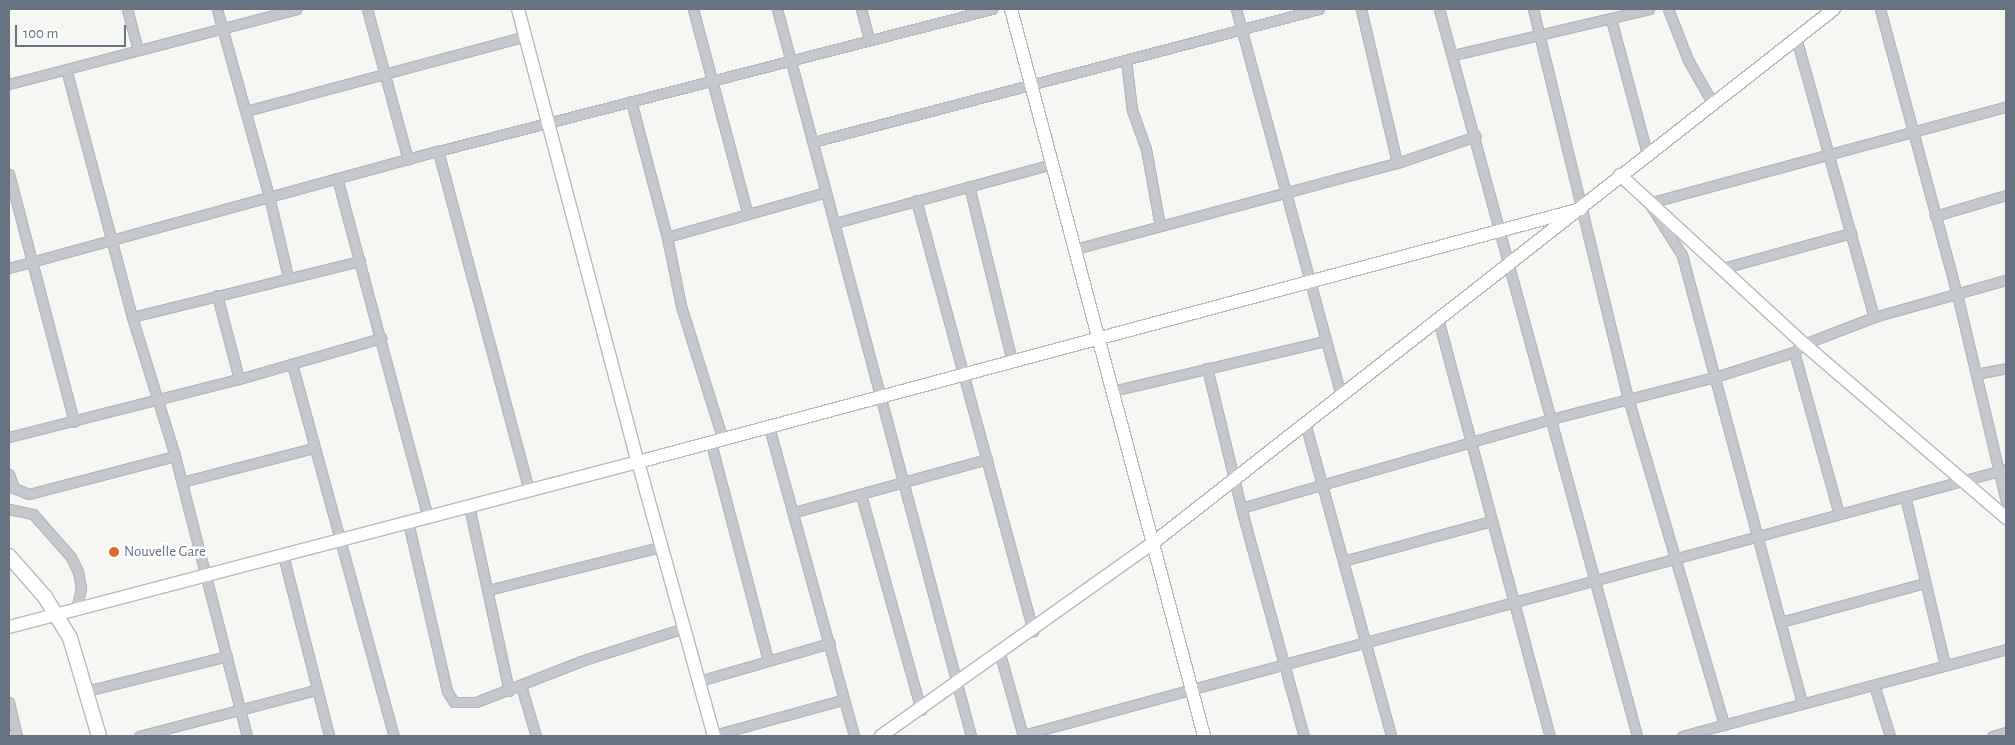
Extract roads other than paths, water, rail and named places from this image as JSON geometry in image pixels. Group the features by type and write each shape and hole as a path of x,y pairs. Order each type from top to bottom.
{"main road":[{"path":"9,556 57,614 70,638 99,736"}],"street":[{"path":"127,9 138,50"},
{"path":"217,9 269,196 288,277"},
{"path":"9,84 296,9"},
{"path":"367,9 383,74 408,160"},
{"path":"518,9 661,548 714,736 842,700"},
{"path":"693,9 747,212"},
{"path":"777,9 972,736"},
{"path":"861,9 869,39"},
{"path":"9,268 269,196 631,100 992,9"},
{"path":"1011,9 1204,736"},
{"path":"1236,9 1341,395"},
{"path":"813,142 1319,9"},
{"path":"1361,9 1397,163"},
{"path":"1439,9 1476,136 1637,736"},
{"path":"1533,9 1628,398 1673,559 1724,725"},
{"path":"1453,55 1649,9"},
{"path":"1668,9 1688,60 1713,104"},
{"path":"881,736 1033,631 1153,543 1509,262 1581,208 1647,153 1834,9"},
{"path":"1880,9 2002,470 2006,502"},
{"path":"1611,19 1647,153"},
{"path":"246,111 525,36"},
{"path":"1796,38 1827,153 1852,233 1874,318"},
{"path":"1126,60 1132,110 1146,149 1160,226"},
{"path":"66,69 132,317 175,456 247,736"},
{"path":"631,100 667,237 681,306 717,441 768,661"},
{"path":"1650,203 1827,153 2006,107"},
{"path":"1075,249 1397,163 1476,136"},
{"path":"438,151 529,490"},
{"path":"835,223 1052,164"},
{"path":"9,174 74,422"},
{"path":"1620,175 1720,268 1799,348 2006,518"},
{"path":"337,178 428,517"},
{"path":"969,186 1012,362"},
{"path":"667,237 747,212 826,192"},
{"path":"1935,216 2006,195"},
{"path":"916,200 1033,631"},
{"path":"1650,203 1682,255 1802,703"},
{"path":"9,626 717,441 1581,208"},
{"path":"1720,268 1852,233"},
{"path":"132,317 288,277 360,261"},
{"path":"1241,508 1551,419 1715,377 1799,348 1874,318 2006,280"},
{"path":"217,295 239,379"},
{"path":"1438,319 1550,736"},
{"path":"9,438 159,401 381,338"},
{"path":"1112,390 1325,341"},
{"path":"1799,348 1839,514"},
{"path":"292,364 313,448 341,540 394,736"},
{"path":"1207,368 1282,664 1304,736"},
{"path":"1976,374 2006,368"},
{"path":"1305,423 1391,736"},
{"path":"769,427 795,512 830,643 842,700 854,736"},
{"path":"182,482 313,448"},
{"path":"9,474 14,488 28,494 175,456"},
{"path":"795,512 987,459"},
{"path":"1000,654 1023,735 2002,470"},
{"path":"861,495 921,710"},
{"path":"1905,496 1945,665"},
{"path":"470,506 508,691"},
{"path":"9,509 33,514 71,557 78,572 81,588 76,609"},
{"path":"1343,561 1491,521"},
{"path":"408,522 447,691 454,702 464,704 508,691 581,661 684,628"},
{"path":"488,590 661,548"},
{"path":"283,555 329,736"},
{"path":"1781,622 1925,583"},
{"path":"699,681 830,643"},
{"path":"1682,736 2006,649"},
{"path":"86,692 227,656"},
{"path":"1874,685 1890,736"},
{"path":"521,686 536,736"},
{"path":"139,736 316,690"},
{"path":"9,702 17,736"},
{"path":"1992,736 2006,732"}],"place":[{"name":"Nouvelle Gare","path":"114,552"}]}
